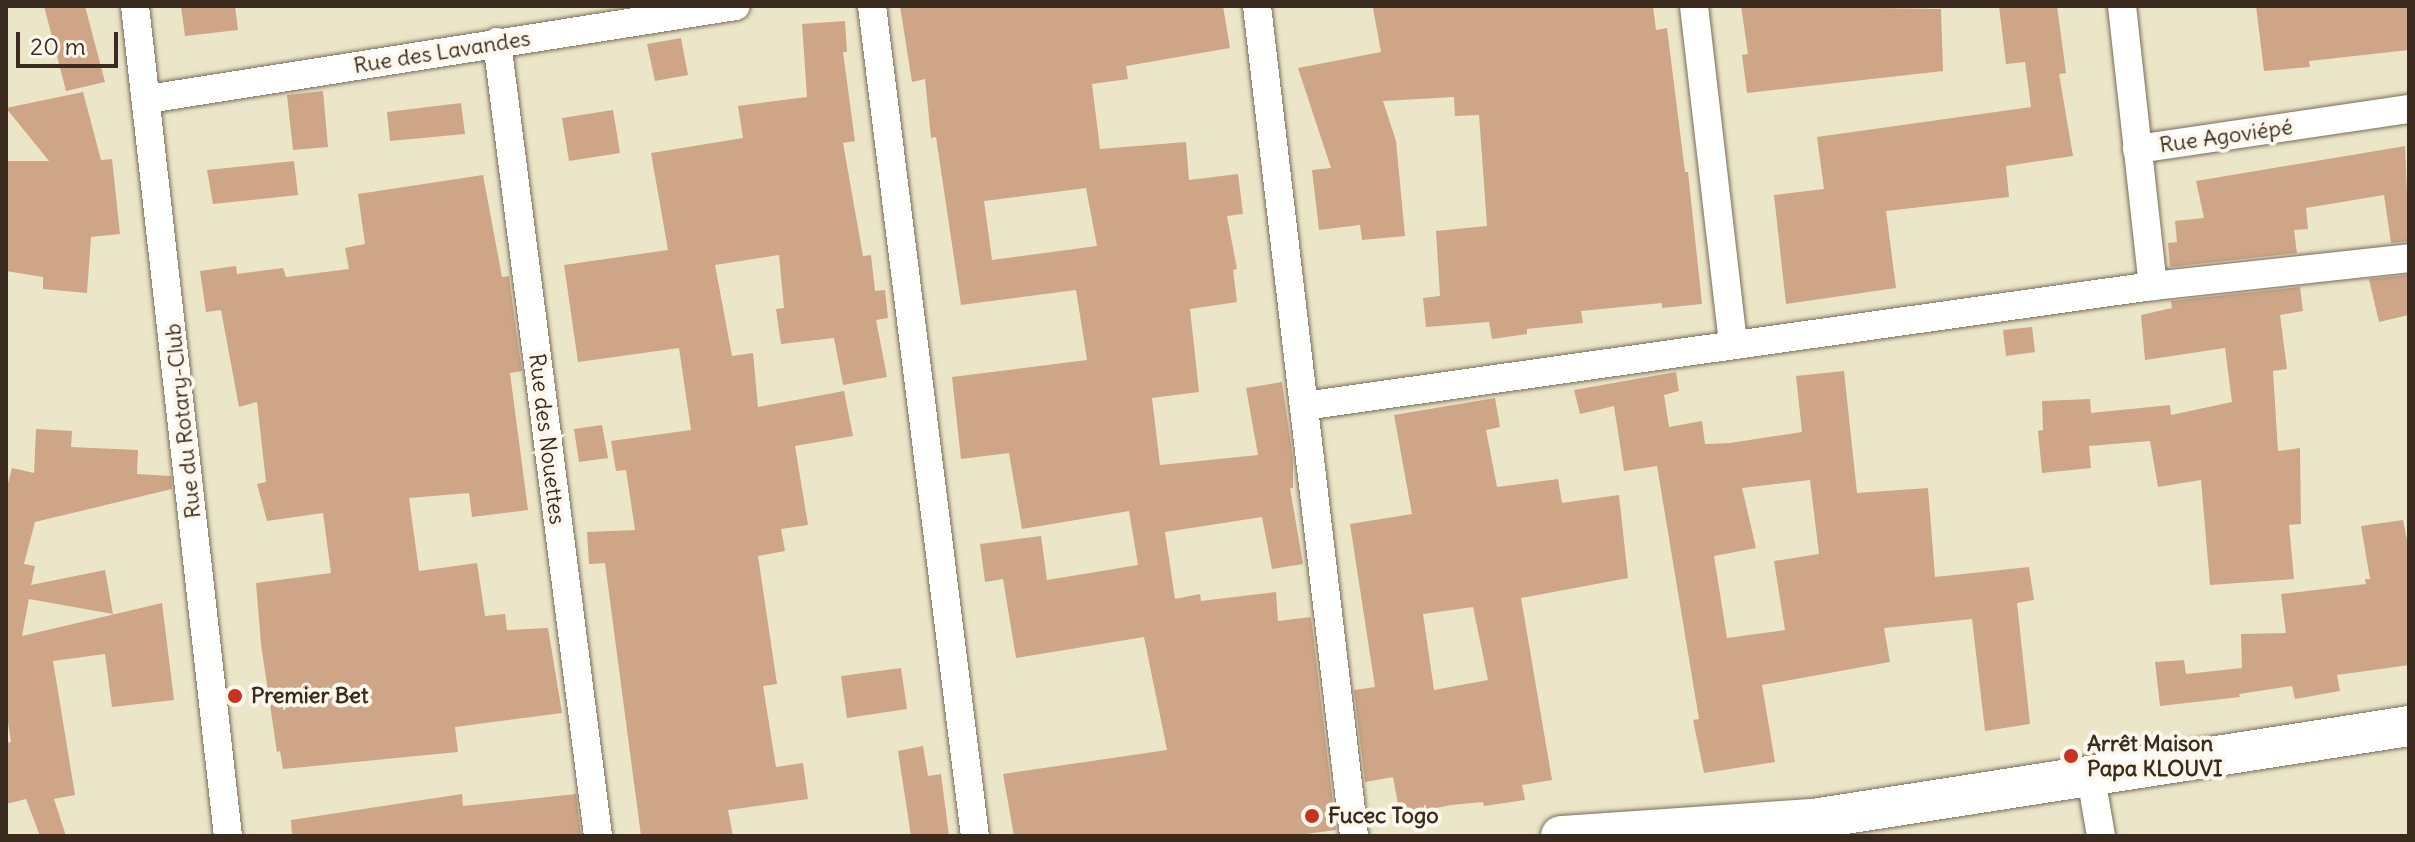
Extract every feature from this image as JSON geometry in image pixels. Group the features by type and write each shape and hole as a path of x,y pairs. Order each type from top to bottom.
{"street":[{"name":"Rue du Rotary-Club","path":"135,6 148,99 228,836"},
{"name":"Rue des Lavandes","path":"148,99 736,6"},
{"path":"872,6 975,836"},
{"path":"1257,6 1354,836"},
{"path":"1694,6 1733,345"},
{"name":"Rue Agoviépé","path":"2122,6 2137,149 2409,109"},
{"name":"Rue des Nouettes","path":"497,42 598,836"},
{"path":"2137,149 2153,286"},
{"path":"1304,406 2153,286 2409,258"},
{"path":"1561,836 1814,828 2091,778 2409,726"},
{"path":"2091,778 2101,836"}],"building":[{"path":"44,6 85,6 105,82 66,91"},
{"path":"181,6 235,6 238,30 185,36"},
{"path":"900,6 1223,6 1230,48 1126,66 1128,79 1092,84 1100,149 1186,142 1189,180 1238,174 1243,214 1227,216 1237,269 1233,270 1237,302 1190,309 1199,392 1152,398 1160,465 1258,455 1246,388 1282,382 1293,459 1293,488 1290,488 1303,564 1272,569 1262,517 1165,532 1175,599 1200,594 1201,601 1276,592 1278,621 1311,617 1336,830 1291,836 1014,836 1003,774 1167,750 1144,637 1016,658 1003,579 985,582 980,544 1041,536 1047,580 1138,565 1129,511 1022,529 1009,453 961,459 952,377 1087,360 1076,290 961,305 936,137 931,138 925,79 912,82","holes":["1086,188 1097,246 992,260 984,201"]},
{"path":"1653,6 1656,30 1667,28 1685,172 1688,172 1702,304 1662,308 1662,303 1581,311 1583,323 1527,329 1527,334 1492,339 1489,322 1426,327 1423,298 1440,296 1436,231 1487,226 1479,115 1455,116 1454,97 1383,101 1396,141 1405,236 1362,240 1360,225 1319,230 1312,170 1331,168 1298,68 1381,52 1373,8"},
{"path":"1741,6 1941,9 1943,71 1747,93 1742,55 1748,54"},
{"path":"1999,6 2057,6 2066,73 2059,74 2073,156 2006,166 2009,197 1886,211 1896,288 1786,304 1774,195 1824,189 1817,137 2031,107 2025,62 2006,64"},
{"path":"2256,6 2409,6 2409,50 2309,61 2310,67 2264,71"},
{"path":"845,21 847,52 843,52 855,141 843,143 863,256 871,255 875,291 885,290 888,318 876,320 887,377 843,385 834,338 781,344 776,309 784,308 779,255 715,265 732,356 753,353 758,407 844,391 853,436 795,446 808,525 781,529 785,551 758,556 777,684 763,686 776,767 803,763 808,799 728,810 733,836 641,836 605,563 589,564 587,532 635,530 626,470 616,471 611,441 691,430 679,348 578,362 564,265 668,250 651,153 743,138 738,106 807,97 802,24"},
{"path":"681,38 688,75 655,81 647,44"},
{"path":"323,91 328,147 293,150 287,95"},
{"path":"83,92 101,160 112,159 120,234 91,237 87,293 43,289 43,277 6,271 6,161 49,161 6,108"},
{"path":"461,103 465,134 390,141 387,112"},
{"path":"613,110 620,153 569,161 562,118"},
{"path":"2405,146 2409,241 2391,243 2384,195 2306,208 2308,229 2294,230 2297,253 2170,267 2168,243 2177,242 2175,221 2204,218 2196,181"},
{"path":"294,161 298,195 213,204 207,170"},
{"path":"483,175 502,277 509,276 522,371 510,373 528,510 472,517 469,493 409,498 419,571 477,563 485,616 505,614 507,630 548,628 562,713 455,727 458,752 283,769 280,751 277,752 261,644 256,583 331,573 323,513 267,521 257,484 266,482 257,402 239,407 221,310 206,312 200,271 236,266 237,274 283,268 286,277 349,269 345,248 365,244 358,194"},
{"path":"2409,275 2409,315 2379,322 2369,279"},
{"path":"2300,287 2303,311 2280,315 2287,369 2273,371 2278,451 2300,448 2301,524 2289,525 2294,579 2210,585 2201,480 2158,487 2150,441 2089,446 2091,468 2042,473 2038,431 2043,430 2042,401 2090,399 2091,413 2170,405 2171,415 2232,402 2225,348 2145,360 2141,315 2172,308 2171,301"},
{"path":"2032,327 2035,352 2006,356 2003,330"},
{"path":"1844,371 1857,493 1928,488 1935,577 2029,567 2034,600 2017,603 2030,724 1985,731 1972,619 1884,628 1890,662 1762,685 1775,762 1704,773 1693,720 1699,719 1657,466 1624,471 1614,406 1580,414 1574,390 1676,372 1679,391 1664,395 1669,427 1702,421 1705,444 1730,443 1802,432 1796,376","holes":["1810,480 1819,554 1774,561 1785,630 1727,638 1714,556 1756,548 1742,488"]},
{"path":"1495,398 1500,427 1486,430 1497,487 1558,479 1562,503 1619,495 1628,578 1521,598 1552,780 1522,785 1525,800 1484,806 1483,802 1451,805 1400,815 1393,777 1365,782 1354,690 1375,687 1350,524 1412,514 1394,415","holes":["1473,607 1488,680 1434,690 1423,614"]},
{"path":"602,425 608,458 579,462 574,429"},
{"path":"36,429 72,431 71,447 138,450 137,474 171,476 172,489 35,522 24,564 35,566 31,585 105,570 113,614 29,599 22,636 162,603 174,700 112,707 105,654 53,661 75,795 54,799 66,836 40,836 26,799 6,804 6,743 11,742 6,709 6,491 12,468 34,473"},
{"path":"2403,520 2409,551 2409,665 2337,675 2340,691 2295,699 2292,686 2239,694 2240,697 2160,706 2155,662 2184,660 2186,674 2242,668 2241,634 2286,633 2281,594 2366,584 2365,579 2370,579 2361,526"},
{"path":"901,668 907,709 847,718 841,676"},
{"path":"923,746 928,776 941,774 949,836 911,836 898,751"},
{"path":"462,794 463,806 576,794 581,836 292,836 291,820"}],"place":[{"name":"Premier Bet","path":"235,696"},
{"name":"Arrêt Maison Papa KLOUVI","path":"2071,756"},
{"name":"Fucec Togo","path":"1312,816"}]}
